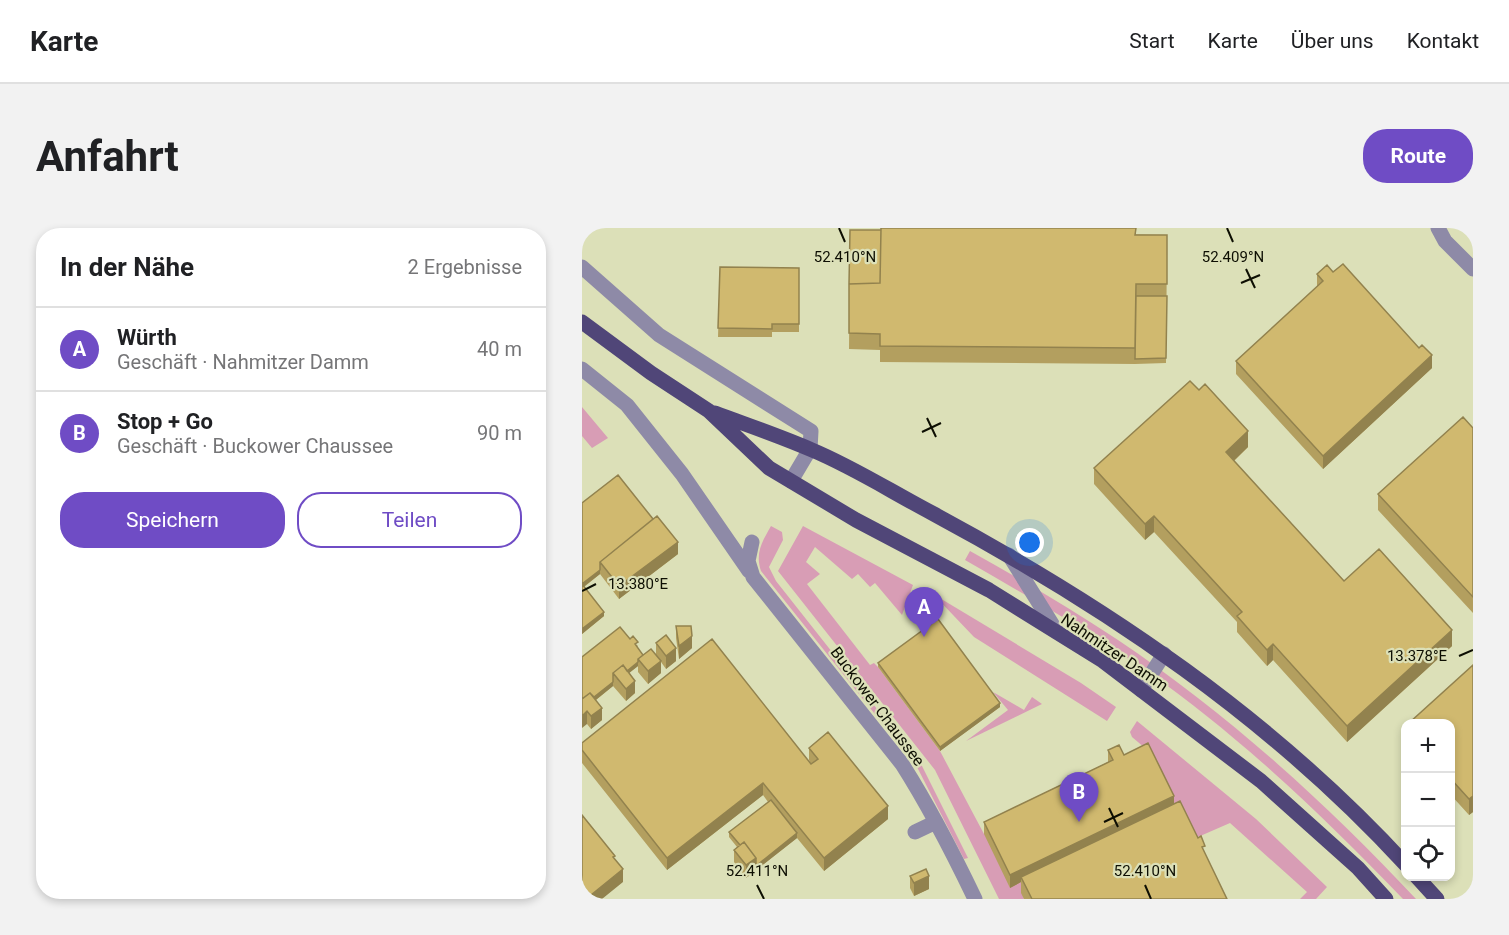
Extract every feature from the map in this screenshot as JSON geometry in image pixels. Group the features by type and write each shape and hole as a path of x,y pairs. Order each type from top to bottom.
{"main road":[{"path":"582,322 651,373 709,411 769,468 790,481"},
{"path":"709,411 810,449"},
{"name":"Nahmitzer Damm","path":"810,449 1009,555 1070,591 1164,654 1280,743 1326,784 1401,860"},
{"name":"Nahmitzer Damm","path":"790,481 855,520 988,590 1103,661 1260,781 1358,868 1386,899"},
{"path":"1421,881 1437,899"}],"street":[{"path":"1438,228 1445,241 1473,268"},
{"path":"582,267 659,334 811,431 810,449 790,481"},
{"name":"Buckower Chaussee","path":"582,369 627,405 682,474 753,577 902,764 936,822 975,899"},
{"path":"752,542 748,561 753,577"},
{"path":"1009,555 1057,632"},
{"path":"1142,690 1164,654"},
{"path":"915,832 936,822"}],"shaded area":[{"path":"582,407 608,438 592,448 582,436"},
{"path":"771,526 782,532 783,540 769,567 776,581 922,766 968,858 964,859 917,767 761,571 759,553"},
{"path":"803,526 913,585 902,615 875,583 870,587 858,574 852,579 815,547 806,562 820,574 807,584 870,665 874,663 878,667 940,751 984,834 1145,748 1132,737 1130,732 1137,721 1256,819 1327,887 1316,899 1300,899 1307,892 1230,823 1191,840 1022,893 1024,899 999,899 935,770 778,571"},
{"path":"970,551 1100,628 1198,698 1311,794 1416,899 1403,899 1281,780 1183,697 1103,642 965,560"},
{"path":"933,594 1081,683 1116,707 1107,721 974,637"},
{"path":"993,692 1024,710 1032,697 1042,704 966,741 1008,710"}],"building":[{"path":"881,228 1136,228 1135,235 1167,235 1167,284 1136,284 1135,348 880,346 880,334 849,333 849,284 880,283"},
{"path":"850,230 881,230 880,283 849,284"},
{"path":"1343,264 1419,348 1422,345 1432,355 1323,456 1236,361 1323,281 1317,274 1327,265 1333,272"},
{"path":"720,267 799,268 799,324 772,324 772,329 718,328"},
{"path":"1136,296 1167,296 1166,358 1135,359"},
{"path":"1190,381 1199,390 1205,384 1248,431 1226,452 1344,581 1379,549 1452,630 1347,726 1273,644 1267,650 1237,616 1242,612 1154,516 1145,524 1094,468"},
{"path":"1463,417 1473,428 1473,597 1378,494"},
{"path":"618,475 653,519 600,562 600,570 582,584 582,503"},
{"path":"657,516 678,542 619,586 600,562"},
{"path":"582,584 604,612 582,629"},
{"path":"938,619 1000,703 940,747 878,663"},
{"path":"676,626 691,626 692,636 679,646"},
{"path":"620,627 630,639 633,636 638,642 635,644 643,655 627,671 623,665 613,673 613,682 594,697 590,693 582,699 582,657"},
{"path":"666,635 676,648 666,656 656,643"},
{"path":"712,639 811,764 818,759 809,748 828,732 888,806 824,858 763,783 667,858 582,750 582,743"},
{"path":"651,649 661,661 648,671 638,659"},
{"path":"623,665 635,681 626,689 613,673"},
{"path":"1473,665 1473,796 1469,799 1455,784 1455,719 1413,719"},
{"path":"590,693 602,708 591,716 587,711 582,716 582,699"},
{"path":"1148,743 1174,796 1010,875 984,822 1113,760 1108,750 1119,745 1124,755"},
{"path":"771,800 797,833 756,866 756,858 744,842 740,845 729,832"},
{"path":"1180,801 1198,838 1201,836 1205,846 1202,847 1227,899 1032,899 1021,877"},
{"path":"582,815 623,869 586,899 582,899"},
{"path":"744,842 756,858 746,865 734,850"},
{"path":"926,869 929,876 914,883 910,876"}],"place":[{"name":"Würth","path":"924,637"},
{"name":"Stop + Go","path":"1079,822"}]}
